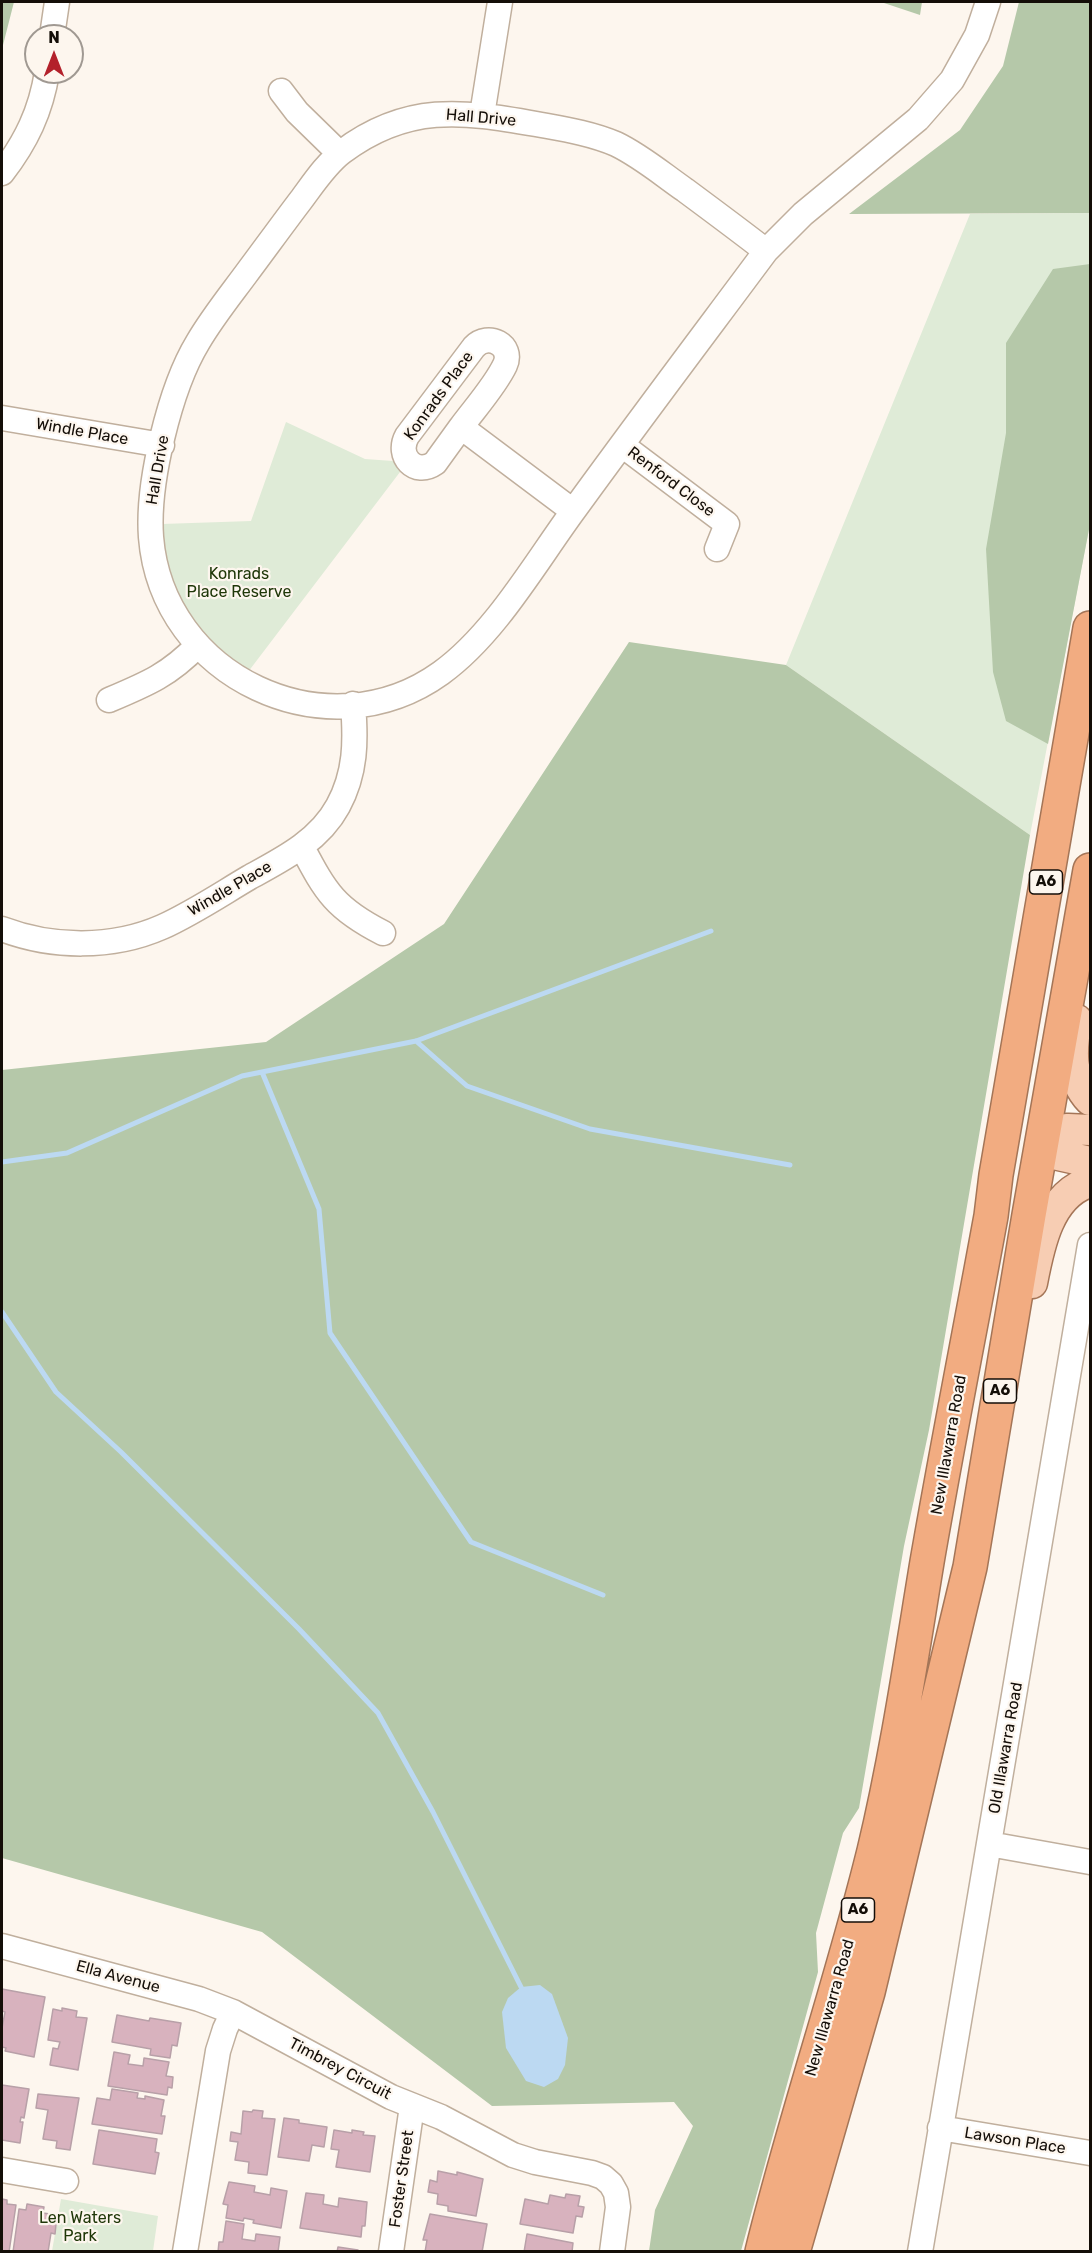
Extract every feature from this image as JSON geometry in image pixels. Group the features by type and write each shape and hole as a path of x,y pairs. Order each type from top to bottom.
{"highway":[{"name":"New Illawarra Road","path":"762,2252 779,2182 841,1973 871,1860 903,1718 927,1563 991,1216 1090,628"},
{"name":"New Illawarra Road","path":"793,2252 868,1992 967,1578 1090,870"},
{"path":"1003,1140 1042,1142"}],"main road":[{"path":"1077,944 1086,980 1073,1041 1073,1063 1079,1084 1090,1100"},
{"path":"1042,1142 1068,1129 1090,1130"},
{"path":"1009,1337 1026,1311 1038,1253 1058,1204 1088,1172 1042,1142"}],"street":[{"path":"54,24 57,2"},
{"path":"482,115 500,2"},
{"name":"Hall Drive","path":"766,251 651,166 614,143 593,135 482,115 455,113 406,120 381,129 339,153 308,190 212,320 196,345 177,390 162,445 151,504 151,540 155,563 161,585 173,608 198,645 226,672 268,694 319,704 353,704 380,700 408,691 426,683 461,657 476,642 515,592 573,510 766,251 803,214 918,119 952,80 977,35 988,2"},
{"path":"2,173 19,151 30,130 40,106 45,84"},
{"path":"281,91 297,112 339,153"},
{"name":"Konrads Place","path":"483,340 496,341 506,353 504,366 461,427 435,463 430,466 418,467 410,464 405,457 403,445 407,436 474,347 483,340"},
{"name":"Windle Place","path":"2,418 162,445"},
{"path":"461,427 573,510"},
{"name":"Renford Close","path":"622,445 727,524 717,549"},
{"path":"109,700 160,678 198,645"},
{"name":"Windle Place","path":"2,929 53,942 93,943 136,936 163,927 302,847 326,824 346,791 356,746 353,704"},
{"path":"302,847 329,894 342,909 355,919 382,933"},
{"name":"Old Illawarra Road","path":"920,2252 1090,1251"},
{"path":"989,1844 1090,1862"},
{"name":"Ella Avenue","path":"2,1946 199,1999 233,2012"},
{"path":"185,2252 218,2051 233,2012"},
{"name":"Timbrey Circuit","path":"233,2012 391,2097 441,2117 513,2155 534,2162 592,2172 603,2177 616,2193 618,2206 612,2252"},
{"name":"Foster Street","path":"391,2252 412,2106"},
{"name":"Lawson Place","path":"940,2128 1090,2154"},
{"path":"2,2170 66,2181"}],"green space":[{"path":"2,2 14,2 2,49"},
{"path":"881,2 922,2 920,15"},
{"path":"1019,2 1090,2 1090,213 849,214 960,130 1003,66"},
{"path":"1090,213 1090,524 1030,835 786,665 970,214"},
{"path":"1090,264 1090,524 1048,744 1006,721 993,672 986,549 1006,433 1006,343 1053,269"},
{"name":"Konrads Place Reserve","path":"286,422 365,459 393,461 400,472 248,672 213,644 186,609 169,568 162,524 251,521"},
{"path":"629,642 786,665 1030,835 929,1430 904,1546 859,1808 843,1833 816,1933 818,1972 741,2251 649,2251 655,2210 693,2126 674,2102 492,2106 262,1932 2,1858 2,1070 266,1042 444,924"},
{"name":"Len Waters Park","path":"61,2199 158,2216 153,2251 52,2251"}],"water":[{"path":"540,1985 552,1994 568,2038 565,2065 558,2079 544,2087 526,2081 506,2048 502,2012 508,1998 521,1987"}],"building":[{"path":"2,1989 45,1997 34,2057 5,2051 6,2048 2,2047 5,2012 2,2011"},
{"path":"62,2008 77,2011 76,2017 87,2018 78,2070 50,2065 53,2048 58,2049 60,2042 48,2040 53,2009 62,2011"},
{"path":"117,2015 149,2021 150,2018 181,2023 177,2046 172,2045 170,2058 150,2055 151,2049 112,2042"},
{"path":"114,2052 130,2055 128,2064 143,2066 144,2058 169,2062 166,2076 173,2077 172,2088 168,2087 167,2095 108,2086"},
{"path":"2,2085 29,2089 24,2118 21,2117 20,2122 23,2122 20,2143 2,2140"},
{"path":"112,2089 138,2093 137,2098 145,2099 145,2096 164,2100 161,2116 165,2116 162,2134 92,2124 97,2098 110,2100"},
{"path":"38,2094 79,2098 70,2150 56,2148 57,2141 43,2139 48,2110 36,2108"},
{"path":"253,2110 263,2111 262,2118 275,2119 267,2175 248,2173 249,2162 235,2160 238,2142 230,2141 231,2132 241,2134 243,2111 252,2112"},
{"path":"284,2118 299,2120 299,2123 327,2127 324,2147 312,2145 309,2161 278,2157"},
{"path":"99,2130 157,2139 155,2152 159,2153 155,2174 93,2164"},
{"path":"334,2130 352,2133 352,2130 364,2132 363,2135 375,2136 370,2172 336,2167 339,2150 331,2149"},
{"path":"438,2171 457,2175 457,2172 483,2179 476,2216 448,2211 448,2206 437,2204 438,2194 428,2192 430,2180 437,2182"},
{"path":"229,2182 255,2186 254,2192 270,2195 271,2188 287,2191 281,2228 253,2223 254,2220 244,2218 243,2221 226,2218 228,2205 223,2204"},
{"path":"306,2193 324,2195 323,2204 338,2207 339,2198 367,2202 365,2226 362,2226 361,2237 300,2228"},
{"path":"566,2194 580,2196 578,2206 584,2207 582,2217 576,2216 573,2233 520,2224 525,2199 548,2204 550,2195 565,2198"},
{"path":"2,2199 7,2200 7,2204 16,2205 9,2252 2,2252"},
{"path":"27,2204 44,2207 43,2213 57,2215 55,2234 51,2233 48,2252 13,2252 19,2209 26,2210"},
{"path":"430,2214 487,2224 482,2252 425,2252 427,2240 423,2240"},
{"path":"226,2221 244,2224 242,2239 255,2241 256,2234 280,2237 278,2252 218,2252 219,2242 223,2242"},
{"path":"527,2234 573,2243 572,2252 524,2252"},
{"path":"338,2247 358,2250 358,2252 337,2252"}],"waterway":[{"path":"2,1162 67,1153 242,1076 416,1041 711,931"},
{"path":"416,1041 467,1086 590,1129 790,1165"},
{"path":"262,1072 319,1209 330,1333 471,1542 603,1595"},
{"path":"2,1312 56,1392 121,1452 299,1629 378,1713 433,1812 521,1987"}]}
